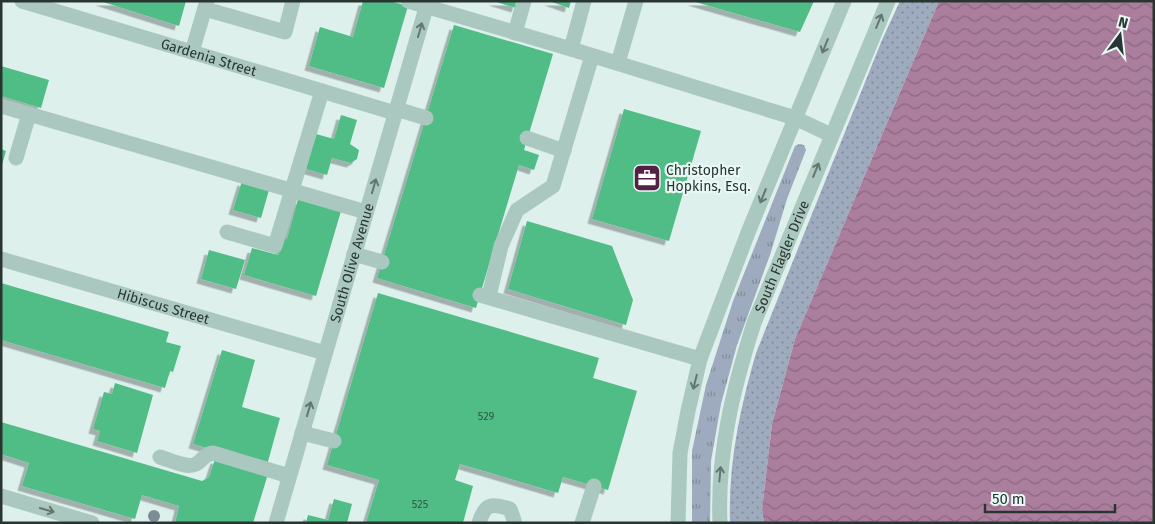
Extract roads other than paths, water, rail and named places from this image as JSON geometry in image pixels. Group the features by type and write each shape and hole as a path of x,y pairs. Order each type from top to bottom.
{"street":[{"name":"Gardenia Street","path":"22,1 322,91 426,118"},
{"path":"192,52 206,5 285,32 293,1"},
{"path":"408,1 427,4 515,33 795,118 831,135"},
{"path":"515,33 524,1"},
{"path":"571,49 584,1"},
{"path":"618,64 636,1"},
{"path":"677,521 680,453 700,359 728,282 844,1"},
{"name":"South Flagler Drive","path":"720,523 722,451 738,373 754,323 888,1"},
{"name":"South Olive Avenue","path":"276,523 427,4"},
{"path":"592,56 553,186 517,210 501,246 484,295 700,359"},
{"path":"227,232 275,246 322,91"},
{"path":"1,106 366,212"},
{"path":"16,158 29,114"},
{"path":"527,138 564,151"},
{"path":"354,254 382,262"},
{"name":"Hibiscus Street","path":"1,259 325,353"},
{"path":"302,433 334,441"},
{"path":"160,458 189,466 196,464 206,454 213,453 289,476"},
{"path":"582,523 594,486"},
{"path":"1,496 92,523"},
{"path":"479,523 488,507 495,504 510,509 514,523"}],"water":[{"path":"939,1 1154,1 1154,523 764,523 762,509 772,424 795,339"}],"place":[{"name":"Christopher Hopkins, Esq.","path":"647,178"}]}
